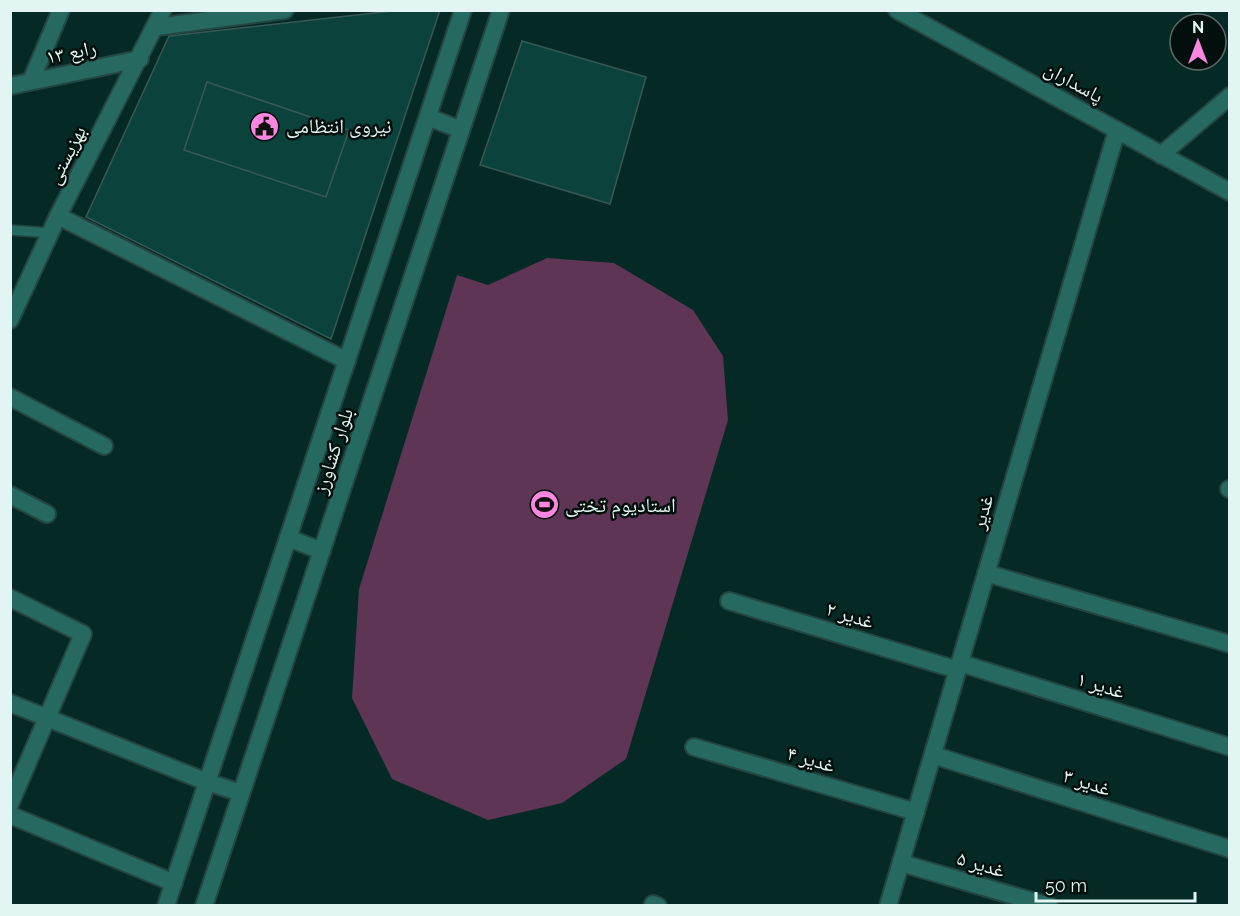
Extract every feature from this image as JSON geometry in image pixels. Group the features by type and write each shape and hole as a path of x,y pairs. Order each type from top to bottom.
{"street":[{"path":"31,81 61,10"},
{"name":"بهزیستی","path":"10,320 58,216 163,10"},
{"name":"بلوار کشاورز","path":"166,906 463,10"},
{"name":"بلوار کشاورز","path":"204,906 501,10"},
{"name":"پاسداران","path":"897,10 1230,192"},
{"path":"156,27 277,11"},
{"name":"رابع ۱۳","path":"10,86 140,59"},
{"path":"1161,154 1230,96"},
{"path":"428,117 461,130"},
{"name":"غدیر","path":"888,906 1117,130"},
{"path":"58,216 346,361"},
{"path":"10,396 104,446"},
{"path":"10,495 47,514"},
{"path":"288,538 321,551"},
{"path":"986,573 1230,644"},
{"path":"10,598 83,634 10,804"},
{"name":"غدیر ۲","path":"729,601 959,667"},
{"name":"غدیر ۱","path":"959,667 1230,747"},
{"path":"10,703 207,782 241,793"},
{"name":"غدیر ۴","path":"694,747 916,812"},
{"name":"غدیر ۳","path":"933,755 1230,849"},
{"path":"10,815 174,884"},
{"name":"غدیر ۵","path":"901,863 1049,906"}],"lane":[{"path":"10,230 51,232"}],"shaded area":[{"name":"استادیوم تختی","path":"547,258 614,263 693,310 723,356 728,420 626,759 562,803 488,820 392,779 352,698 359,589 457,275 488,285"}],"building":[{"name":"نیروی انتظامی","path":"401,10 440,10 331,339 86,217 169,36"},
{"path":"522,41 646,77 610,204 480,165"},
{"path":"207,82 349,130 326,197 184,150"}],"place":[{"name":"نیروی انتظامی","path":"265,126"},
{"name":"استادیوم تختی","path":"544,505"}]}
